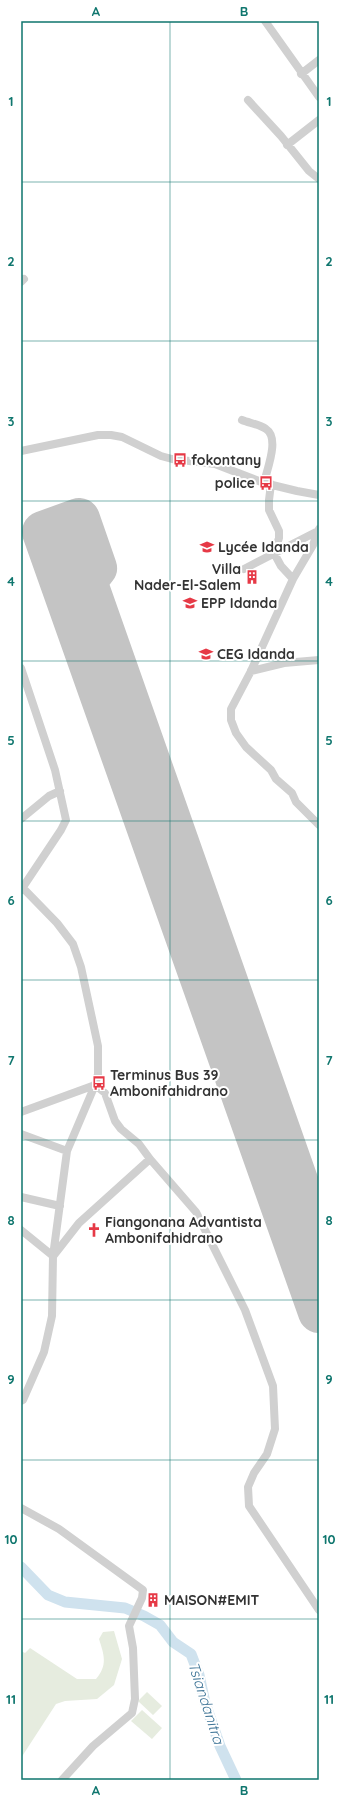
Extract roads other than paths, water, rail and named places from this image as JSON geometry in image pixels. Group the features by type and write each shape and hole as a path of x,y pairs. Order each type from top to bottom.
{"street":[{"path":"265,21 319,97"},
{"path":"302,74 319,60"},
{"path":"248,100 309,171 319,179"},
{"path":"287,145 319,120"},
{"path":"242,420 266,428 273,438 268,483 268,500 269,510 279,531 279,538 274,553 281,566 293,579"},
{"path":"21,451 98,435 112,435 122,437 161,456 172,459 215,464 297,492 319,495"},
{"path":"244,569 318,530"},
{"path":"318,530 312,545 293,579 251,671 231,709 231,720 236,733 246,747 271,770 276,779 292,793 296,802 319,825"},
{"path":"251,671 284,663 319,660"},
{"path":"21,668 56,770 66,820 62,830 21,888 57,923 73,944 81,967 98,1046 98,1074 95,1085 67,1150 53,1256 52,1316 44,1352 23,1400 21,1401"},
{"path":"21,817 49,796 60,792"},
{"path":"21,1112 95,1085"},
{"path":"95,1085 104,1093 115,1121 121,1129 139,1144 150,1159 196,1212 245,1310 273,1386 275,1429 267,1454 254,1473 248,1487 249,1506 319,1610"},
{"path":"21,1134 67,1150"},
{"path":"53,1256 78,1223 150,1159"},
{"path":"21,1197 60,1206"},
{"path":"21,1230 53,1256"},
{"path":"21,1508 59,1529 143,1590 140,1602 129,1626 133,1648 135,1699 132,1712 93,1746 62,1780"}],"waterway":[{"name":"Tsiandanitra","path":"21,1567 48,1595 65,1602 125,1608 160,1625 173,1642 191,1654 199,1675 205,1703 220,1746 236,1780"}],"place":[{"name":"fokontany","path":"180,460"},
{"name":"police","path":"266,483"},
{"name":"Lycée Idanda","path":"207,547"},
{"name":"Villa Nader-El-Salem","path":"252,577"},
{"name":"EPP Idanda","path":"190,603"},
{"name":"CEG Idanda","path":"206,654"},
{"name":"Terminus Bus 39 Ambonifahidrano","path":"99,1083"},
{"name":"Fiangonana Advantista Ambonifahidrano","path":"94,1230"},
{"name":"MAISON#EMIT","path":"153,1600"}]}
